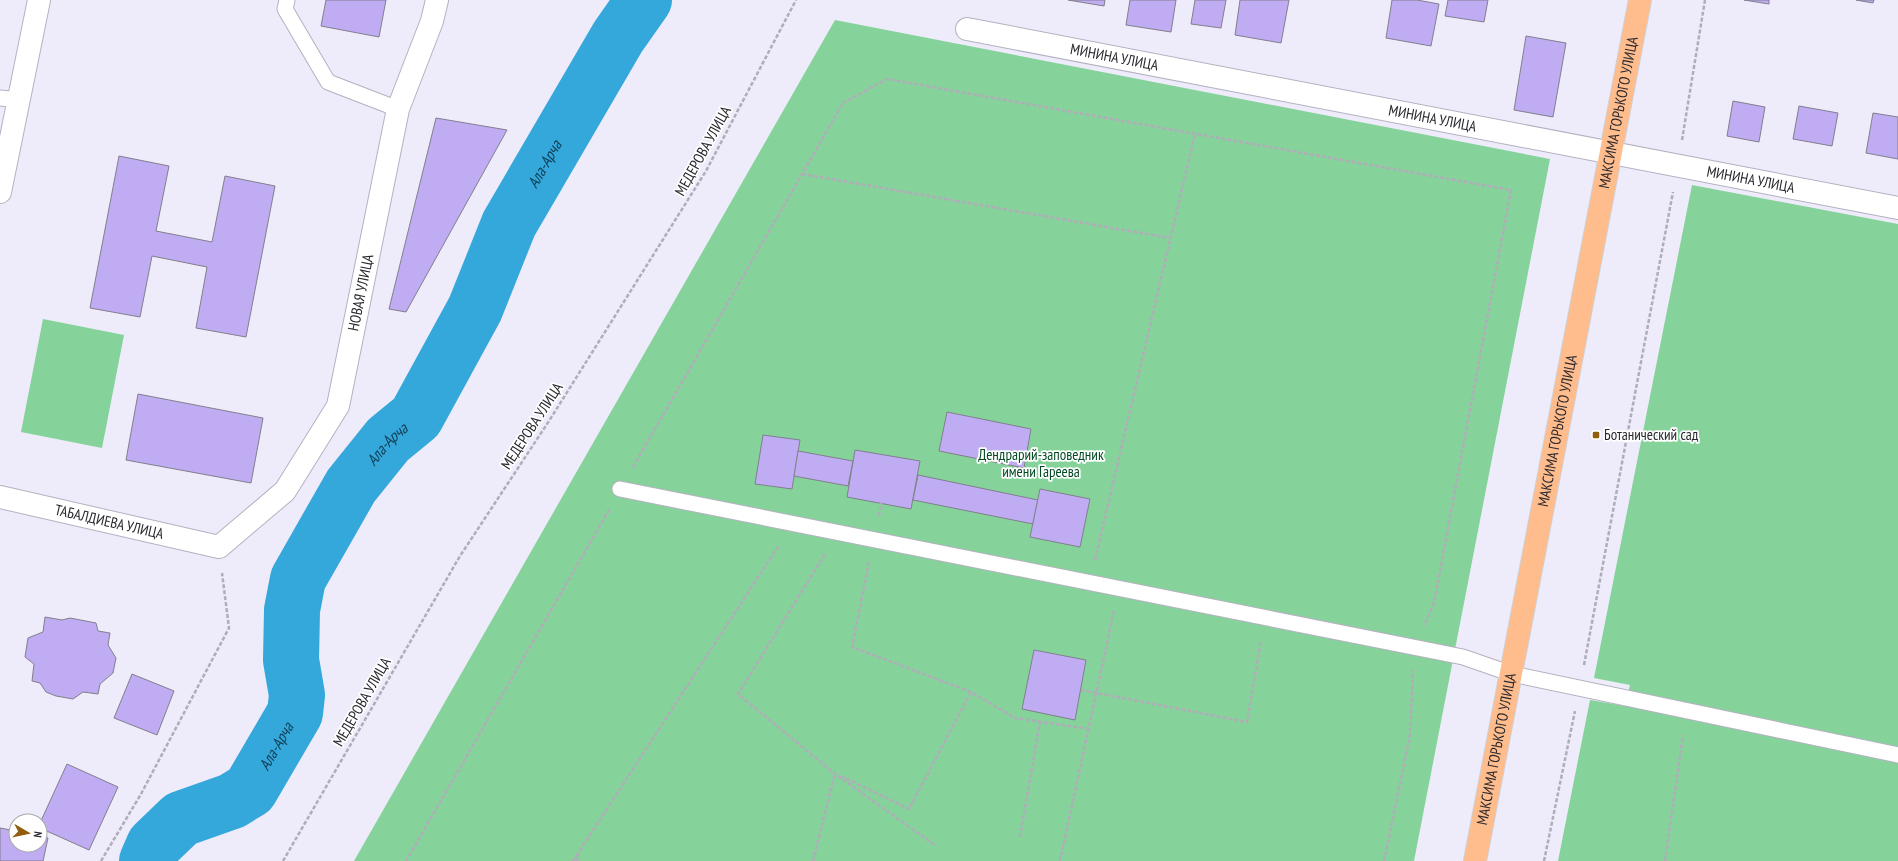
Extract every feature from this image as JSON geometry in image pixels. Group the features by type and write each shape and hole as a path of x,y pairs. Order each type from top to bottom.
{"main road":[{"name":"МАКСИМА ГОРЬКОГО УЛИЦА","path":"1475,861 1640,0"}],"street":[{"path":"0,192 9,99 40,0"},
{"name":"НОВАЯ УЛИЦА","path":"218,547 284,491 338,406 398,109 432,21 437,0"},
{"name":"МИНИНА УЛИЦА","path":"967,29 1898,208"},
{"name":"ТАБАЛДИЕВА УЛИЦА","path":"0,497 218,547"}],"lane":[{"path":"287,0 285,9 328,82 398,109"},
{"path":"620,490 794,523 1464,657 1512,674 1898,755"}],"path":[{"name":"МЕДЕРОВА УЛИЦА","path":"282,861 460,556 549,421 706,171 796,0"},
{"path":"1544,861 1580,688 1678,165 1704,0"},
{"path":"406,861 843,103 887,79 1511,190 1434,603 1414,647 1410,735 1384,861"},
{"path":"1090,582 1195,134"},
{"path":"802,174 1170,238"},
{"path":"881,503 852,647 971,692 1015,718 1090,729"},
{"path":"573,861 794,523"},
{"path":"839,532 738,694 834,773 936,846"},
{"path":"101,861 141,794 229,628 218,547"},
{"path":"1060,861 1090,729 1119,588"},
{"path":"1081,690 1247,722 1265,617"},
{"path":"834,773 909,809 971,692"},
{"path":"1665,861 1687,711"},
{"path":"1020,837 1040,722"},
{"path":"813,861 834,773"},
{"path":"577,861 579,851"}],"green space":[{"name":"Дендрарий-заповедник имени Гареева","path":"835,20 1550,159 1414,861 354,861"},
{"path":"1692,185 1898,224 1898,861 1558,861 1590,700 1625,706 1630,685 1594,678"},
{"path":"43,319 124,335 102,448 21,432"}],"building":[{"path":"326,0 386,0 379,37 321,26"},
{"path":"1068,0 1105,0 1104,6"},
{"path":"1130,0 1176,0 1171,32 1126,25"},
{"path":"1195,0 1226,0 1221,28 1191,24"},
{"path":"1240,0 1289,0 1281,43 1235,35"},
{"path":"1392,0 1417,0 1439,4 1431,46 1386,38"},
{"path":"1448,0 1488,0 1484,22 1445,16"},
{"path":"1744,0 1769,0 1769,4"},
{"path":"1856,0 1874,0 1873,3"},
{"path":"1526,36 1566,43 1553,117 1514,110"},
{"path":"1733,101 1765,107 1759,142 1727,136"},
{"path":"1799,106 1838,113 1832,146 1793,139"},
{"path":"1873,113 1898,117 1898,159 1866,153"},
{"path":"436,118 507,130 406,312 389,309"},
{"path":"119,156 169,166 156,231 212,242 225,176 275,186 246,337 196,328 207,267 152,256 140,317 90,308"},
{"path":"138,394 263,418 251,483 126,460"},
{"path":"947,412 1031,429 1024,468 939,451"},
{"path":"763,435 800,440 792,489 755,484"},
{"path":"855,450 920,461 911,509 847,497"},
{"path":"798,451 853,461 848,486 794,476"},
{"path":"918,475 1038,500 1033,524 913,500"},
{"path":"1040,489 1090,499 1080,547 1030,537"},
{"path":"45,617 62,620 70,618 96,623 98,631 110,633 108,645 116,658 113,673 100,684 98,694 83,692 73,699 56,696 46,692 40,683 32,681 34,664 25,657 28,638 43,632"},
{"path":"1034,650 1086,660 1075,720 1022,709"},
{"path":"132,674 174,691 157,735 114,718"},
{"path":"67,764 118,787 89,850 48,832 48,813 45,813"},
{"path":"0,828 8,830 8,853 45,853 43,861 0,861"}],"waterway":[{"name":"Ала-Арча","path":"147,861 154,845 181,819 232,801 250,790 295,713 297,695 291,660 292,610 298,579 351,486 388,440 416,417 475,309 509,224 618,37 644,0"}],"place":[{"name":"Ботанический сад","path":"1596,435"}]}
